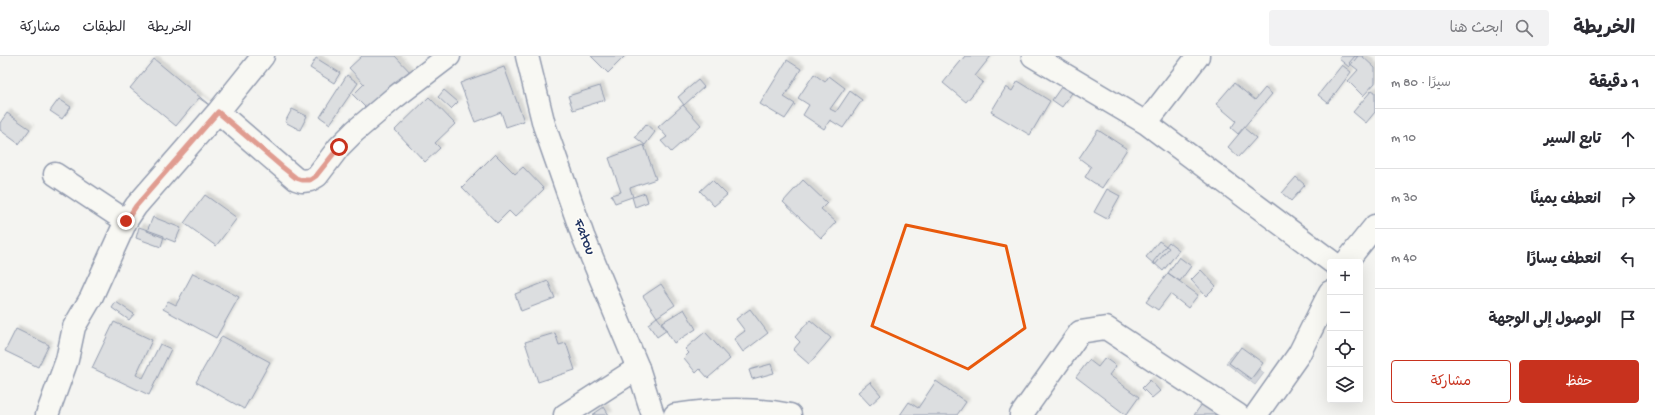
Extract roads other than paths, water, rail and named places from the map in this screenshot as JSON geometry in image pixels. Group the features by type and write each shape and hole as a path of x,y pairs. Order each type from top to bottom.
{"street":[{"path":"48,415 67,360 74,328 91,298 126,221 136,206 218,112 263,56"},
{"path":"218,112 296,178 310,180 316,176 339,147 372,116 448,56"},
{"name":"Fatou","path":"527,56 544,125 583,236 638,368 653,415"},
{"path":"1033,56 1146,123 1328,259"},
{"path":"1146,123 1198,56"},
{"path":"55,174 126,221"},
{"path":"1348,259 1375,226"},
{"path":"1256,415 1300,354 1329,295"},
{"path":"1021,415 1080,332 1106,328 1238,415"},
{"path":"565,415 638,368"},
{"path":"675,415 745,409 790,415"}],"water":[{"path":"1236,351 1264,373 1255,385 1226,363"}]}
